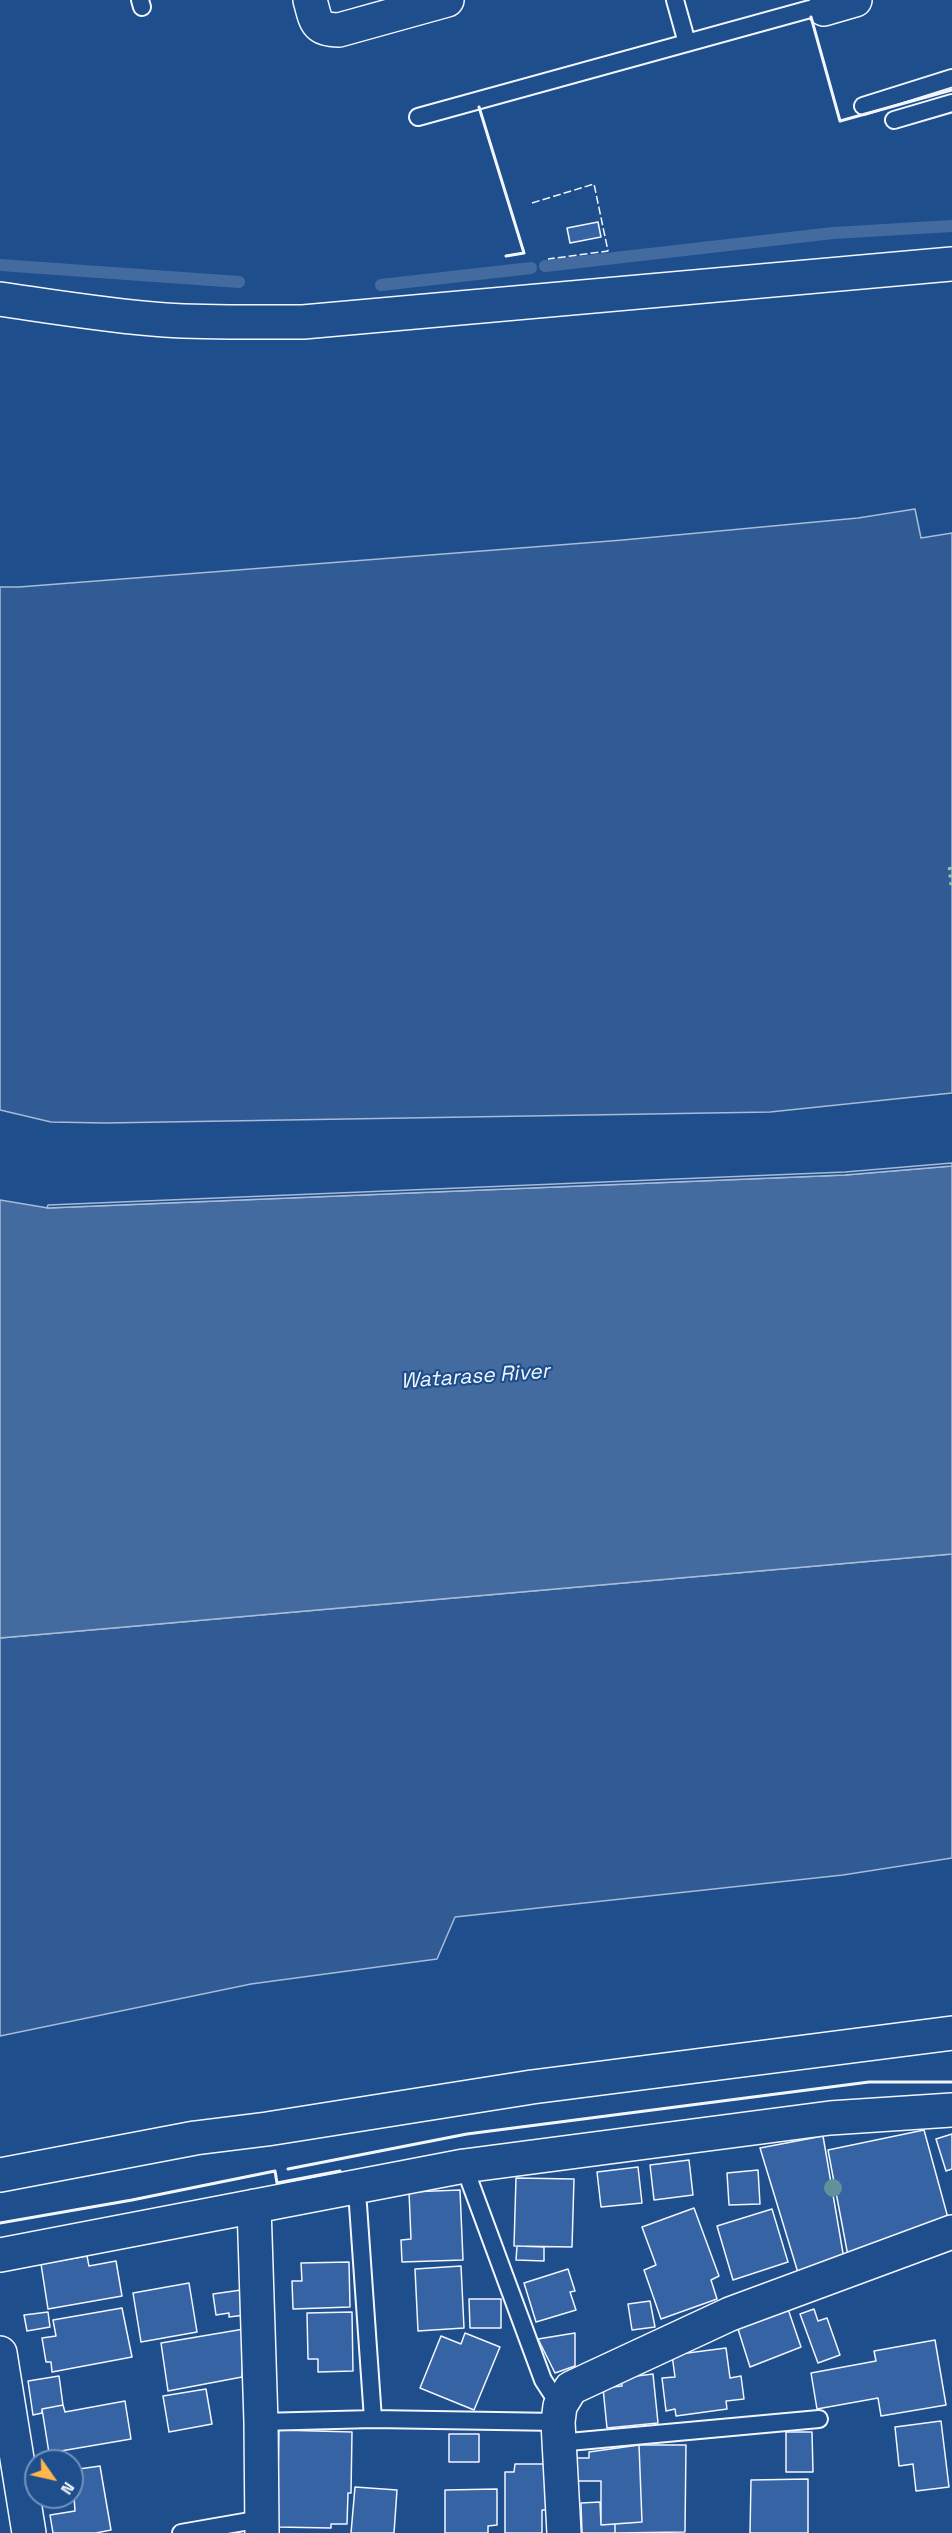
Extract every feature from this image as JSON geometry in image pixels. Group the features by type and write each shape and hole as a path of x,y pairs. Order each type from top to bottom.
{"street":[{"path":"310,0 316,23 325,30 339,30 447,0"},
{"path":"0,299 166,320 237,323 303,322 952,264"},
{"path":"0,2175 195,2138 267,2129 532,2087 952,2033"},
{"path":"0,2255 464,2166 830,2118 952,2110"},
{"path":"254,2206 262,2526"},
{"path":"564,2533 559,2424 571,2388 730,2314 952,2232"},
{"path":"0,2353 29,2533"}],"lane":[{"path":"675,0 687,43"},
{"path":"418,117 810,9 839,4"},
{"path":"863,106 952,78"},
{"path":"894,120 952,103"},
{"path":"464,2166 559,2424"},
{"path":"354,2186 358,2205 373,2419"},
{"path":"261,2422 373,2419 559,2424 819,2419"},
{"path":"181,2533 262,2526"}],"shaded area":[{"path":"915,509 921,538 952,533 952,1093 770,1112 105,1123 51,1122 0,1110 0,587 623,540 858,518"},
{"path":"952,1554 952,1858 843,1875 455,1917 437,1959 251,1984 0,2036 0,1638"}],"water":[{"name":"Watarase River","path":"952,1166 952,1554 0,1638 0,1200 48,1208 845,1175"}],"pier":[{"path":"952,1163 952,1166 845,1175 47,1208 48,1205 845,1172"}],"building":[{"path":"598,222 601,237 570,243 567,228"},
{"path":"924,2130 948,2218 848,2256 828,2150"},
{"path":"952,2134 952,2169 946,2171 936,2139"},
{"path":"823,2136 844,2259 799,2276 760,2148"},
{"path":"689,2160 693,2195 654,2200 650,2165"},
{"path":"638,2167 642,2203 601,2207 597,2172"},
{"path":"758,2170 760,2204 729,2205 727,2173"},
{"path":"516,2178 574,2179 572,2247 514,2246"},
{"path":"460,2190 463,2260 402,2262 401,2240 411,2239 409,2192"},
{"path":"694,2208 719,2276 711,2280 717,2299 661,2319 644,2270 656,2265 642,2227"},
{"path":"772,2209 788,2262 733,2280 717,2226"},
{"path":"517,2246 544,2247 544,2261 516,2260"},
{"path":"87,2256 89,2266 116,2261 122,2296 48,2309 41,2264"},
{"path":"349,2262 350,2307 293,2309 292,2281 302,2281 301,2263"},
{"path":"461,2266 464,2328 418,2331 415,2269"},
{"path":"568,2269 575,2291 570,2292 576,2310 536,2322 524,2283"},
{"path":"189,2283 197,2332 141,2342 133,2293"},
{"path":"241,2290 245,2315 229,2317 229,2313 216,2315 213,2294"},
{"path":"469,2299 501,2299 501,2328 470,2328"},
{"path":"650,2301 655,2327 632,2330 628,2304"},
{"path":"122,2308 132,2357 52,2372 51,2362 46,2362 42,2338 56,2336 53,2320"},
{"path":"788,2309 801,2347 750,2367 738,2329"},
{"path":"814,2309 818,2321 827,2318 840,2355 818,2363 800,2314"},
{"path":"48,2312 50,2327 27,2331 24,2315"},
{"path":"352,2312 353,2371 318,2372 318,2359 308,2359 307,2313"},
{"path":"244,2329 242,2377 168,2391 161,2343"},
{"path":"465,2333 500,2347 474,2410 420,2388 441,2336 461,2344"},
{"path":"575,2333 575,2366 555,2373 538,2339"},
{"path":"935,2340 946,2405 881,2416 878,2398 817,2409 811,2373 876,2361 874,2351"},
{"path":"726,2348 730,2378 741,2376 744,2399 726,2401 727,2409 676,2416 675,2409 666,2411 662,2378 675,2377 672,2355"},
{"path":"653,2374 658,2423 607,2428 603,2388 622,2386 621,2378"},
{"path":"59,2376 63,2405 42,2409 42,2413 33,2415 28,2381"},
{"path":"206,2389 212,2424 169,2432 163,2396"},
{"path":"125,2401 131,2439 72,2449 48,2449 42,2409 63,2405 65,2412"},
{"path":"941,2421 949,2487 916,2491 913,2464 899,2466 895,2427"},
{"path":"279,2430 352,2432 351,2493 348,2493 347,2524 331,2524 331,2528 277,2527"},
{"path":"786,2432 812,2432 813,2472 786,2472"},
{"path":"449,2434 479,2434 479,2462 449,2462"},
{"path":"639,2445 642,2522 601,2525 601,2481 575,2481 575,2458 589,2458 589,2452"},
{"path":"639,2445 686,2445 685,2532 615,2533 615,2524 642,2522"},
{"path":"515,2464 545,2464 546,2510 542,2510 542,2533 505,2533 505,2472 514,2472"},
{"path":"100,2466 111,2530 96,2533 53,2533 50,2515 84,2509 84,2468"},
{"path":"808,2479 808,2533 750,2533 751,2480"},
{"path":"355,2487 397,2490 394,2533 351,2533"},
{"path":"497,2489 497,2525 488,2526 488,2533 445,2533 445,2490"},
{"path":"600,2502 601,2525 615,2524 615,2533 582,2533 581,2503"}],"waterway":[{"path":"545,266 833,233 952,226"},
{"path":"0,265 239,282"},
{"path":"381,285 531,268"}],"hedge":[{"path":"950,867 952,888"}],"fence":[{"path":"532,203 594,184 608,251 548,259"}],"wall":[{"path":"811,17 840,121 952,90"},
{"path":"479,107 524,253 506,256"},
{"path":"288,2169 467,2134 869,2082 952,2082"},
{"path":"0,2223 132,2200 275,2171 277,2183 340,2171"}]}
